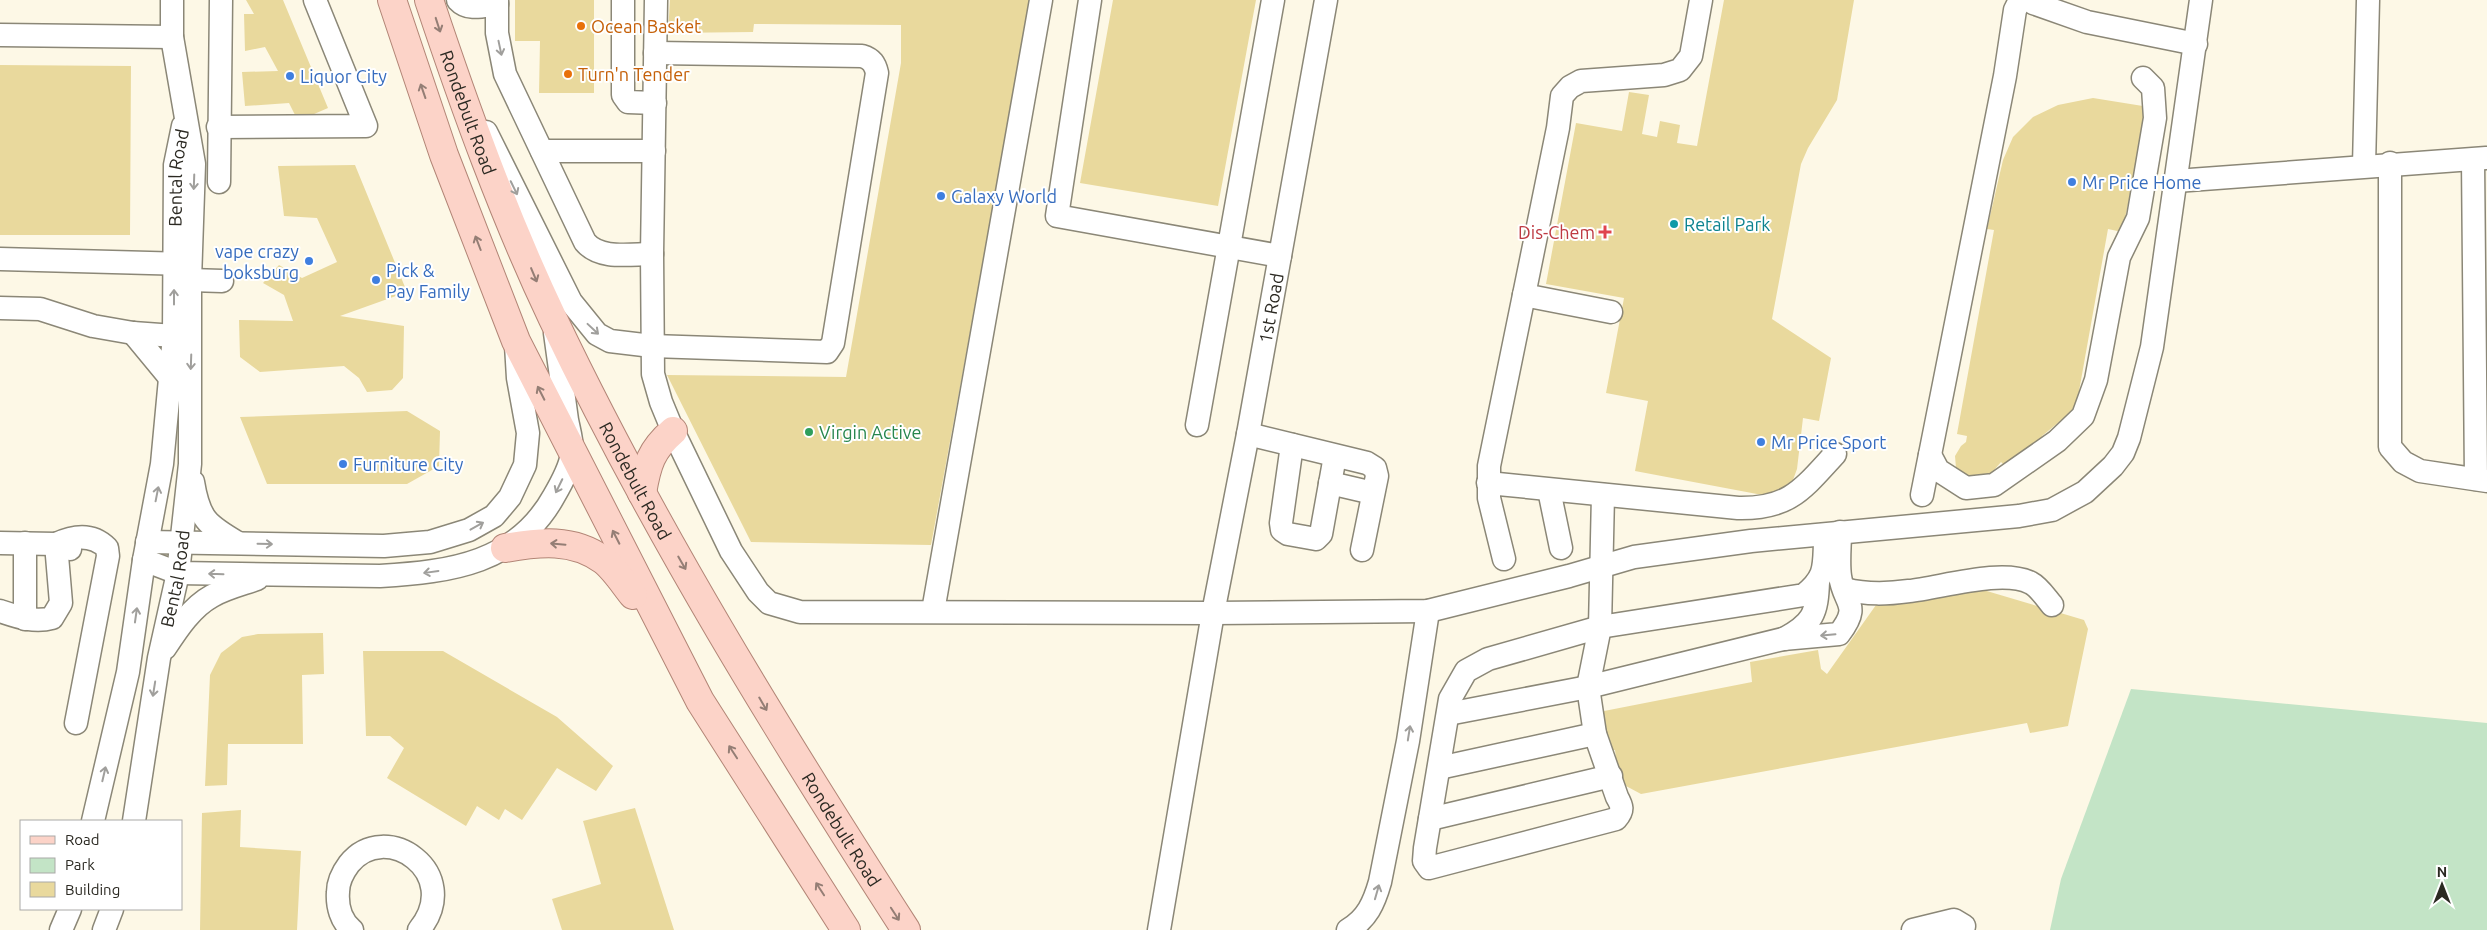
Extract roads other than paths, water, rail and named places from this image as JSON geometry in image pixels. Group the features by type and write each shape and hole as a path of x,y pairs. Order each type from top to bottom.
{"main road":[{"name":"Rondebult Road","path":"392,0 444,155 516,341 572,454 700,701 846,930"},
{"name":"Rondebult Road","path":"429,0 486,160 553,319 642,492 793,755 906,930"},
{"path":"642,492 651,457 658,445 673,431"},
{"path":"506,548 538,542 565,544 584,549 604,560 660,626"}],"street":[{"name":"Bental Road","path":"93,820 128,672 146,551 162,464 179,407 185,270 194,164 185,117 181,79 172,37 172,0"},
{"path":"219,182 218,127 221,0"},
{"path":"218,127 366,126 315,0"},
{"path":"458,0 464,6 472,7 496,2 496,33 505,74 585,242 591,249 602,253 652,254"},
{"path":"623,0 623,95 628,102 655,103"},
{"path":"656,0 652,254 653,374 661,402 673,431 731,550 758,592 769,603 800,612 1212,613 1428,611 1634,557 1832,532 2019,516 2052,510 2085,492 2113,466 2123,453 2129,438 2152,347 2201,0"},
{"path":"933,611 1041,0"},
{"path":"1090,0 1057,216 1229,245 1280,256"},
{"path":"1197,425 1273,0"},
{"name":"1st Road","path":"1159,930 1212,613 1248,434 1326,0"},
{"path":"1504,559 1488,484 1489,466 1558,128 1562,96 1570,87 1582,81 1664,75 1680,70 1691,56 1702,0"},
{"path":"1922,495 2005,76 2015,10 2020,0"},
{"path":"2030,0 2033,4 2087,22 2196,44"},
{"path":"2364,166 2368,0"},
{"path":"0,35 172,37"},
{"path":"446,50 571,302 597,334 610,341 652,346 827,352 830,348 877,73 870,59 862,56 655,53"},
{"path":"1930,455 1938,470 1966,488 1994,485 2058,441 2083,416 2096,380 2118,258 2138,218 2140,209 2156,118 2153,88 2143,78"},
{"path":"542,151 654,151"},
{"path":"2176,181 2390,163 2480,159 2482,480 2420,471 2403,462 2390,448 2390,163"},
{"path":"0,260 185,270 222,281"},
{"path":"1524,295 1611,312"},
{"path":"0,308 40,309 92,326 133,333 183,337"},
{"path":"146,551 178,573 408,575 461,567 484,559 506,548 542,518 561,485 572,454 553,319"},
{"path":"133,333 171,378"},
{"name":"Bental Road","path":"134,820 159,658 178,573 190,464 179,407 171,378 183,337"},
{"path":"146,551 181,543 384,546 430,542 469,530 494,516 510,498 525,464 528,433 518,378 516,341"},
{"path":"1248,434 1375,468 1377,476 1362,550"},
{"path":"1292,445 1281,523 1282,530 1288,534 1316,539 1321,534 1335,456"},
{"path":"1488,484 1761,509 1783,502 1800,491 1835,454"},
{"path":"190,464 197,506 214,529 239,544"},
{"path":"1330,483 1373,493"},
{"path":"1549,490 1561,548"},
{"path":"1602,495 1600,627 1588,686 1595,734 1617,797 1622,806 1621,813 1616,819 1433,868 1426,865 1424,861 1430,819 1450,699 1466,671 1488,659 1600,627 1804,595 1824,572 1832,532"},
{"path":"1448,714 1588,686 1783,639 1839,634 1851,616 1851,607 1840,577 1832,532"},
{"path":"0,543 56,544 90,553 97,557 105,571 76,723"},
{"path":"25,543 25,619"},
{"path":"0,611 25,619 42,620 52,618 61,603 56,544"},
{"path":"159,658 178,628 194,610 212,596 267,575"},
{"path":"1845,589 1866,594 1882,594 1972,580 2017,579 2031,583 2052,605"},
{"path":"1783,639 1802,629 1810,620 1817,607 1818,581"},
{"path":"1348,930 1368,912 1375,899 1380,882 1408,741 1428,611"},
{"path":"1439,768 1595,734"},
{"path":"1430,819 1611,776"},
{"path":"352,930 341,915 337,901 338,886 343,872 352,860 365,852 379,848 394,848 408,853 420,862 429,874 433,889 433,904 428,918 420,930"},
{"path":"61,930 70,910"},
{"path":"1913,930 1954,920 1964,926 1963,930"}],"place":[{"name":"Ocean Basket","path":"581,26"},
{"name":"Turn'n Tender","path":"568,74"},
{"name":"Liquor City","path":"290,76"},
{"name":"Mr Price Home","path":"2072,182"},
{"name":"Galaxy World","path":"941,196"},
{"name":"Retail Park","path":"1674,224"},
{"name":"Dis-Chem","path":"1605,232"},
{"name":"vape crazy boksburg","path":"309,261"},
{"name":"Pick & Pay Family","path":"376,280"},
{"name":"Virgin Active","path":"809,432"},
{"name":"Mr Price Sport","path":"1761,442"},
{"name":"Furniture City","path":"343,464"}]}
